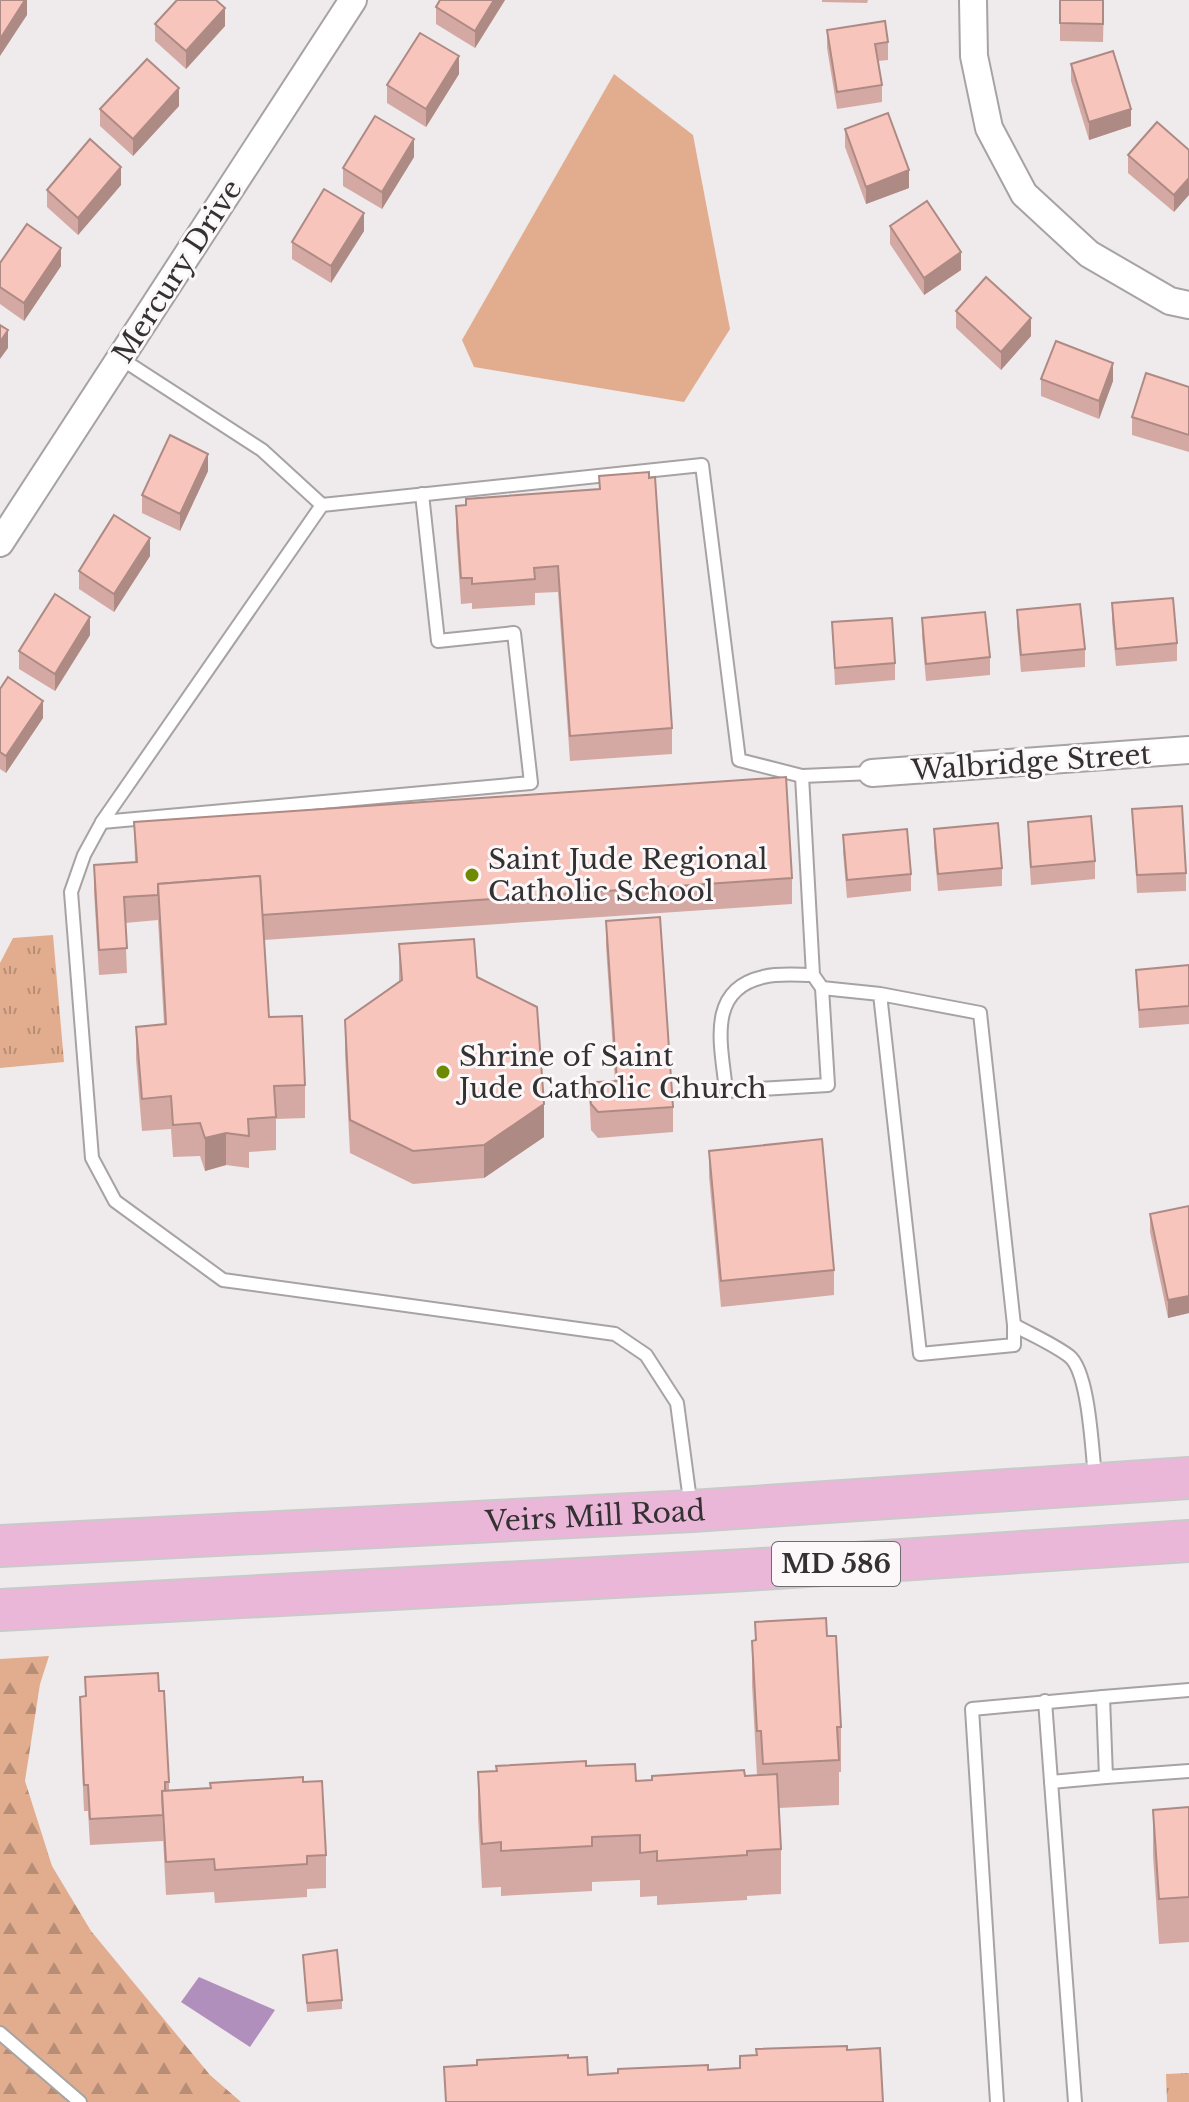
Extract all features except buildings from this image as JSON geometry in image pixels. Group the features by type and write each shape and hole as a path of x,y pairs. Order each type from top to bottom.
{"main road":[{"name":"Veirs Mill Road","path":"0,1546 692,1511 1189,1478"},
{"name":"MD 586","path":"0,1610 746,1570 1189,1541"}],"street":[{"name":"Mercury Drive","path":"0,543 353,0"},
{"path":"973,0 974,56 989,128 1024,194 1089,254 1170,301 1189,305"},
{"name":"Walbridge Street","path":"872,773 1189,750"}],"lane":[{"path":"120,358 262,450 322,505 702,465 739,760 802,776 872,773"},
{"path":"102,822 531,783 514,633 438,641 422,494"},
{"path":"322,505 102,822 84,855 71,892 92,1158 115,1201 223,1280 615,1334 646,1355 677,1403 692,1511"},
{"path":"802,776 813,975 822,988 828,1085 726,1091 719,1023 725,1004 741,985 764,976 813,975"},
{"path":"822,988 880,994 980,1013 1014,1345 920,1354 880,994"},
{"path":"1014,1325 1072,1358 1082,1380 1088,1406 1096,1485"},
{"path":"997,2102 972,1709 1189,1690"},
{"path":"1103,1697 1106,1777"},
{"path":"1045,1701 1075,2102"},
{"path":"1051,1782 1189,1771"},
{"path":"0,2033 80,2102"}],"green space":[{"path":"614,74 693,135 730,329 684,402 474,367 462,340"},
{"path":"53,935 64,1062 0,1068 0,963 13,938"},
{"path":"49,1656 40,1684 25,1781 52,1866 91,1931 210,2075 241,2102 0,2102 0,1659"},
{"path":"1189,2073 1189,2102 1167,2102 1166,2074"}],"shaded area":[{"path":"199,1977 275,2010 250,2047 181,2002"}],"place":[{"name":"Saint Jude Regional Catholic School","path":"472,875"},
{"name":"Shrine of Saint Jude Catholic Church","path":"443,1072"}]}
